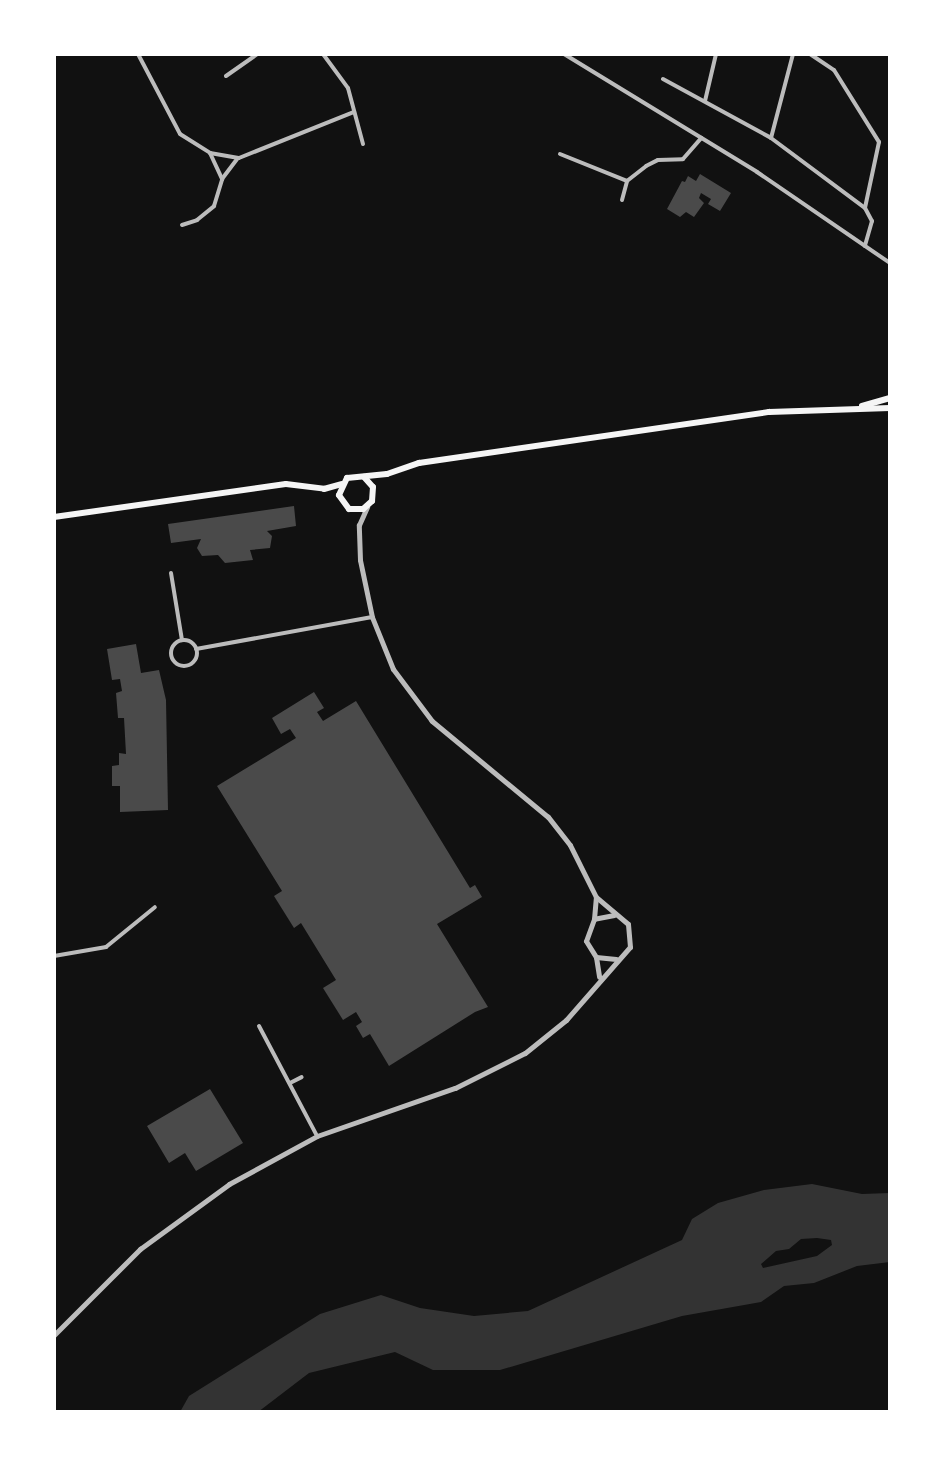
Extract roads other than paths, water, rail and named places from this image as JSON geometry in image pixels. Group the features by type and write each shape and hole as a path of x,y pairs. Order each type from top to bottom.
{"main road":[{"path":"859,408 890,398"},
{"path":"54,517 286,484 324,489 341,484 351,476 387,474 419,463 769,412 890,408"},
{"path":"324,489 349,509 367,507 373,490 387,474"},
{"path":"364,477 373,490"},
{"path":"341,484 341,501"}],"street":[{"path":"138,54 180,134 210,153 239,158"},
{"path":"226,76 257,54"},
{"path":"323,54 344,79 363,144"},
{"path":"564,54 701,138 890,263"},
{"path":"705,101 716,54"},
{"path":"771,138 793,54"},
{"path":"810,54 834,70 879,142 865,208"},
{"path":"663,79 771,138 865,208 872,221 865,246"},
{"path":"182,225 197,220 214,206 222,179 239,158 354,112"},
{"path":"622,200 627,181 652,162 683,159 701,138"},
{"path":"210,153 222,179"},
{"path":"560,154 627,181"},
{"path":"54,1335 108,1277 162,1231 229,1184 317,1136 455,1088 503,1066 566,1020 632,939 628,924 596,897 570,845 548,817 452,740 420,707 393,669 372,617 360,560 359,525 367,507"},
{"path":"349,509 359,525"},
{"path":"171,573 182,640 196,649 372,617"},
{"path":"182,640 171,651 178,665 190,664 196,649"},
{"path":"596,897 594,919 586,941 596,957 599,978"},
{"path":"54,956 106,947 155,907"},
{"path":"594,919 615,915"},
{"path":"596,957 619,958"},
{"path":"259,1026 317,1136"},
{"path":"290,1083 302,1077"}]}
